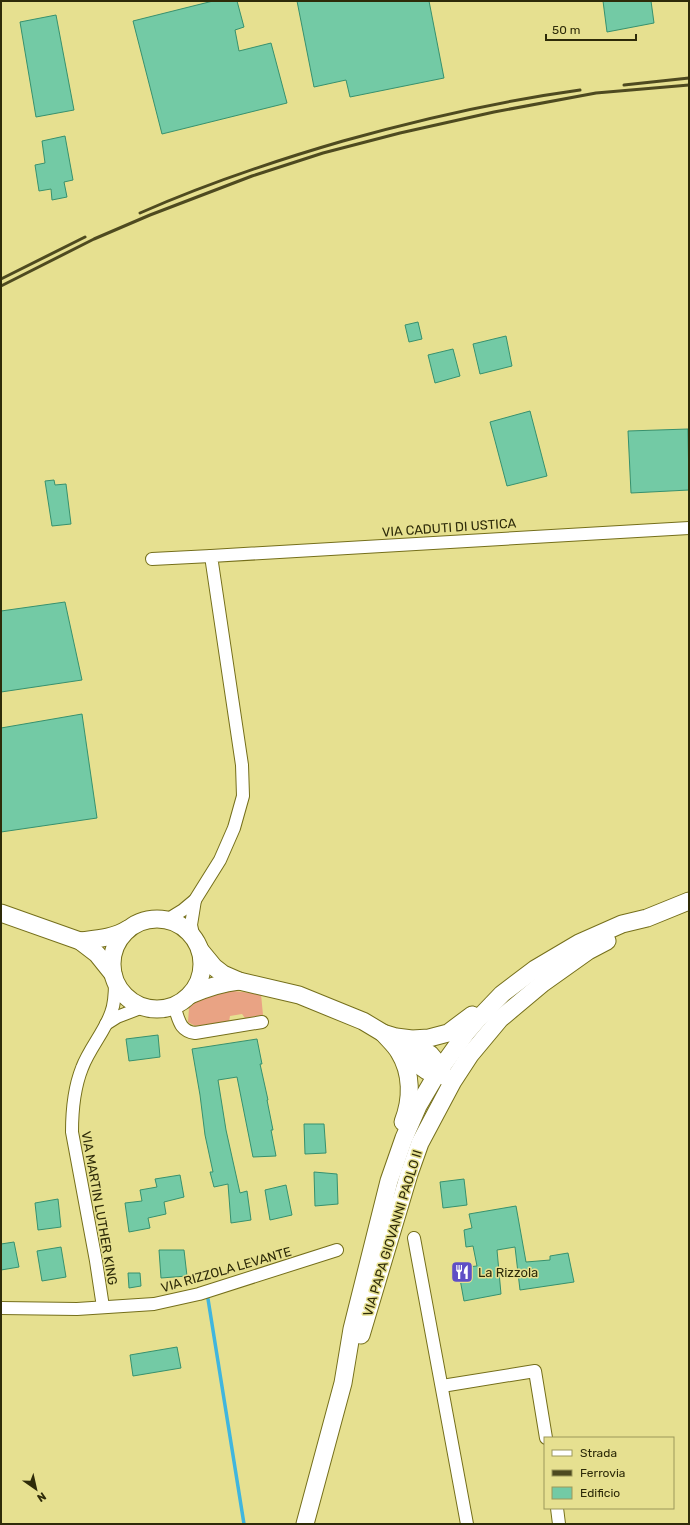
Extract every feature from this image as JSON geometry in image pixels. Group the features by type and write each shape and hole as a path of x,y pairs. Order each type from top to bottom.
{"main road":[{"name":"VIA PAPA GIOVANNI PAOLO II","path":"343,1383 356,1354 409,1174 420,1143 453,1082 470,1055 500,1019 543,983 588,951 647,918 689,901"},
{"path":"1,914 80,941 97,954 128,999 143,1008 164,1009 174,1006 190,995 212,986 227,982 239,981"},
{"name":"VIA PAPA GIOVANNI PAOLO II","path":"305,1524 343,1383 352,1329 382,1206 404,1138 418,1106 438,1072 466,1033 502,994 535,969 579,943 622,924 647,918"},
{"path":"80,941 100,939 120,934 142,922 160,920 176,924 185,929 214,967 223,974 239,981 299,995 363,1021 392,1040 427,1071 438,1072 453,1082"},
{"path":"114,978 112,964 113,953 118,941 132,927"},
{"path":"190,995 197,986 200,978 202,962 197,944"},
{"name":"VIA PAPA GIOVANNI PAOLO II","path":"382,1206 382,1185 389,1160 407,1112 410,1088 406,1067 392,1040 429,1038 448,1033 538,959 553,951 566,950"}],"street":[{"name":"VIA CADUTI DI USTICA","path":"152,558 210,556 689,528"},
{"path":"160,920 170,918 184,910 195,900 220,860 234,828 243,796 242,766 210,556"},
{"path":"195,900 191,925 197,944"},
{"name":"VIA MARTIN LUTHER KING","path":"103,1307 96,1260 72,1132 72,1110 76,1087 82,1068 111,1013 115,998 114,978"},
{"path":"174,1006 183,1029 188,1032 195,1033 262,1022"},
{"path":"106,1024 121,1015 143,1008"},
{"path":"414,1238 467,1524"},
{"name":"VIA RIZZOLA LEVANTE","path":"1,1308 77,1309 131,1307 176,1300 203,1293 337,1250"},
{"path":"442,1386 535,1371 546,1437"},
{"path":"557,1509 559,1524"}],"shaded area":[{"path":"216,989 261,994 263,1015 245,1018 242,1014 230,1016 229,1022 195,1026 188,1022 189,1008"}],"building":[{"path":"213,1 237,1 244,27 235,30 239,51 271,43 287,103 162,134 133,21"},
{"path":"297,1 429,1 444,78 350,97 346,80 314,87"},
{"path":"603,1 651,1 654,23 607,32"},
{"path":"56,15 74,110 36,117 20,22"},
{"path":"65,136 73,180 64,182 67,197 52,200 51,189 39,191 35,165 45,163 42,141"},
{"path":"418,322 422,339 409,342 405,325"},
{"path":"506,336 512,366 480,374 473,344"},
{"path":"453,349 460,376 435,383 428,355"},
{"path":"530,411 547,476 507,486 490,422"},
{"path":"688,429 689,490 631,493 628,431"},
{"path":"54,480 55,485 66,484 71,524 52,526 45,481"},
{"path":"65,602 82,680 1,692 1,611"},
{"path":"82,714 97,818 1,832 1,728"},
{"path":"158,1035 160,1057 129,1061 126,1039"},
{"path":"257,1039 262,1064 260,1064 273,1130 271,1130 276,1156 253,1157 237,1077 218,1080 226,1130 240,1193 247,1191 251,1220 231,1223 228,1184 214,1187 210,1172 213,1172 205,1135 192,1049"},
{"path":"304,1124 324,1124 326,1153 305,1154"},
{"path":"314,1172 337,1174 338,1204 315,1206"},
{"path":"180,1175 184,1197 164,1202 166,1214 148,1218 150,1228 129,1232 125,1203 142,1201 140,1190 157,1187 155,1179"},
{"path":"464,1179 467,1205 443,1208 440,1182"},
{"path":"286,1185 292,1215 270,1220 265,1190"},
{"path":"58,1199 61,1227 38,1230 35,1203"},
{"path":"516,1206 526,1262 550,1260 550,1256 568,1253 574,1282 520,1290 515,1247 497,1250 501,1294 464,1301 458,1268 477,1266 473,1246 466,1247 464,1230 472,1228 469,1214"},
{"path":"14,1242 19,1267 1,1270 1,1244"},
{"path":"61,1247 66,1277 42,1281 37,1251"},
{"path":"159,1250 184,1250 187,1276 161,1278"},
{"path":"128,1273 140,1273 141,1286 129,1288"},
{"path":"177,1347 181,1368 133,1376 130,1355"}],"waterway":[{"path":"208,1299 244,1524"}],"railway":[{"path":"624,85 689,78"},
{"path":"1,286 94,239 150,215 252,176 323,153 400,133 494,112 596,93 689,85"},
{"path":"140,213 190,192 240,174 343,141 461,111 550,94 580,90"},
{"path":"1,279 85,237"}],"place":[{"name":"La Rizzola","path":"462,1272"}]}
